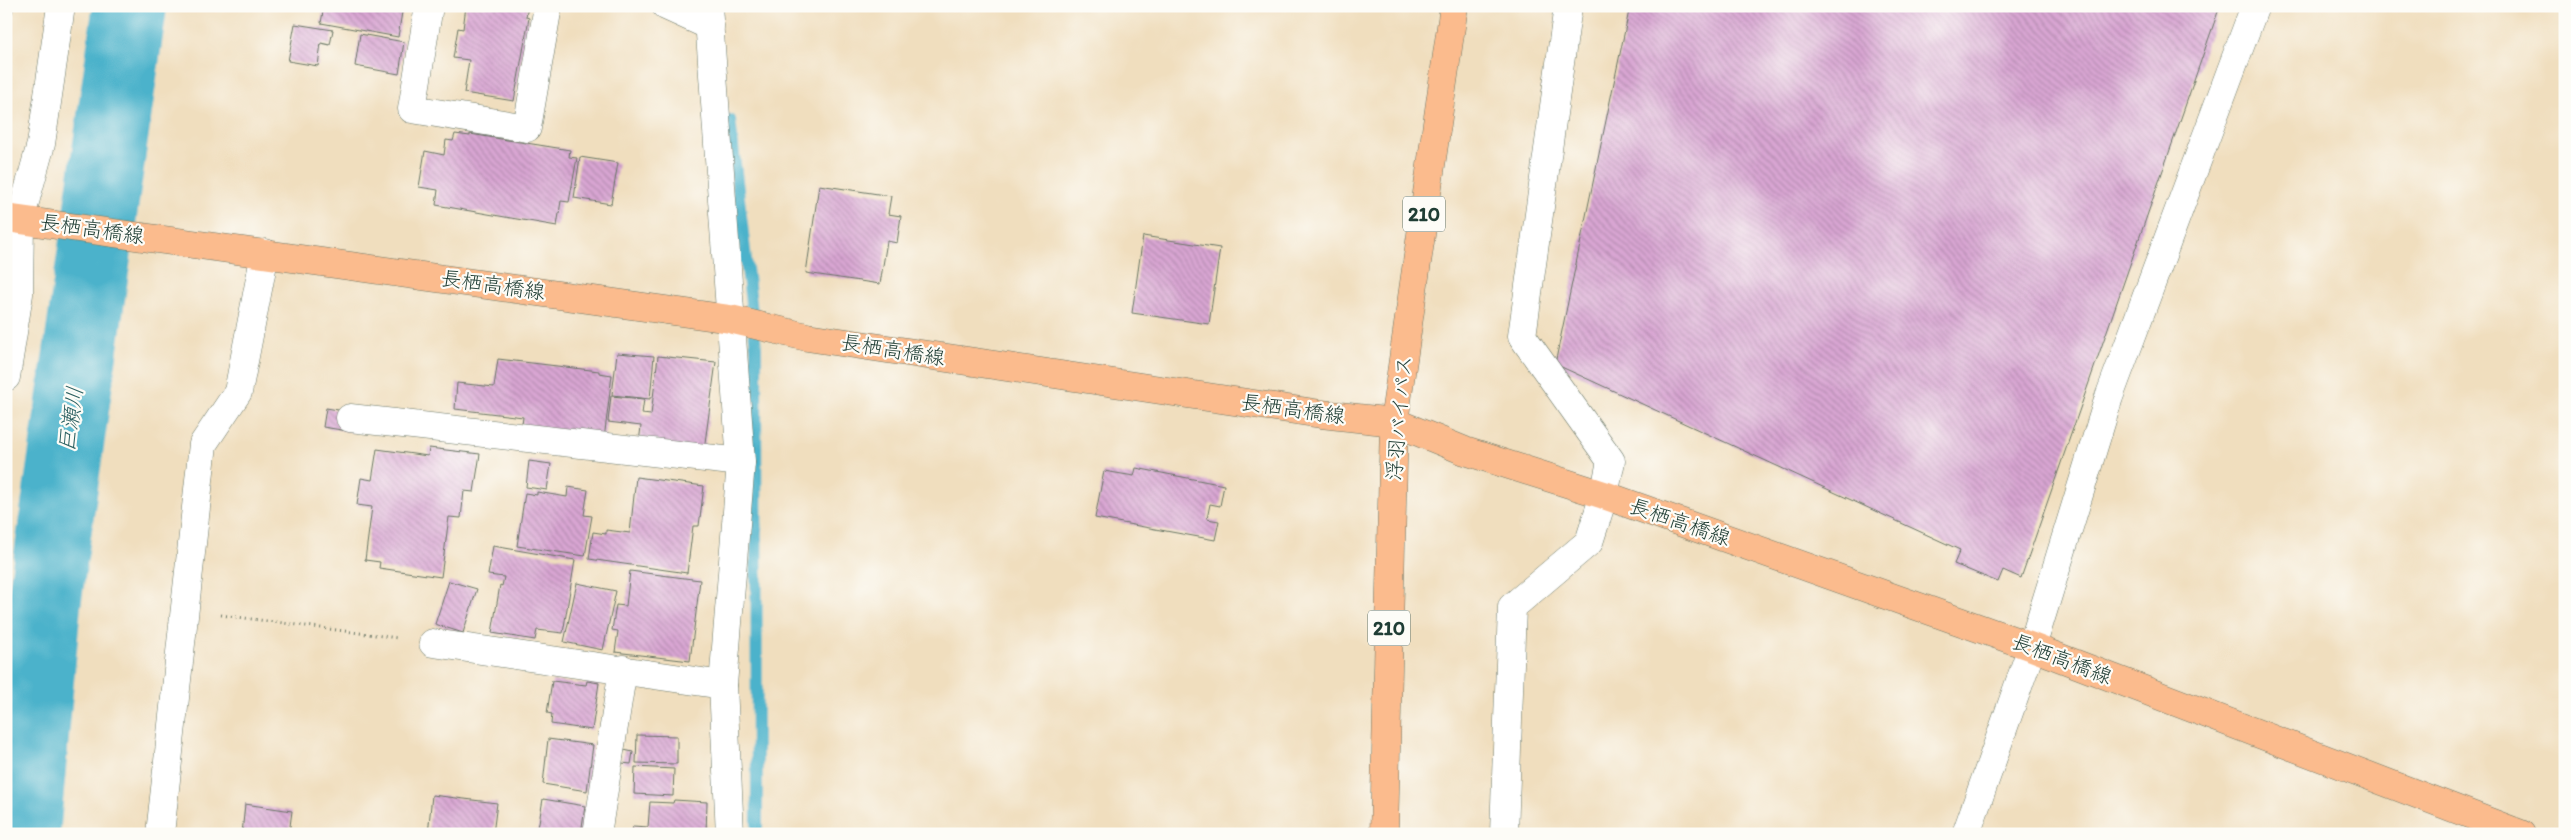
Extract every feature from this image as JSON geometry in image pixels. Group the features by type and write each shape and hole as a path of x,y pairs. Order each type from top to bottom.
{"main road":[{"name":"浮羽バイパス","path":"1384,834 1394,422 1454,6"},
{"name":"長栖高橋線","path":"21,220 730,319 807,337 1321,414 1394,422 1465,451 1604,496 2032,647 2521,834"}],"street":[{"path":"6,377 19,294 21,220 41,144 61,6"},
{"path":"429,6 412,109 527,128 548,6"},
{"path":"666,6 709,16 740,462 723,685 730,834"},
{"path":"1504,834 1512,607 1589,542 1604,496 1611,461 1522,336 1568,6"},
{"path":"1966,834 2032,647 2109,397 2255,6"},
{"path":"160,834 203,444 238,392 265,253"},
{"path":"350,418 740,462"},
{"path":"433,643 623,669 723,685"},
{"path":"597,834 623,669"}],"path":[{"path":"184,610 433,643"}],"building":[{"path":"6,6 14,6 7,29 6,29"},
{"path":"324,6 403,6 398,37 321,23"},
{"path":"466,6 528,6 526,17 529,18 514,101 464,93 469,60 453,58 458,28 463,29"},
{"path":"1630,6 2220,6 2021,578 2003,570 1998,582 1954,564 1960,550 1555,364"},
{"path":"295,24 333,30 330,45 321,43 318,66 288,61"},
{"path":"360,34 404,42 399,74 355,66"},
{"path":"455,134 470,136 470,134 570,150 569,157 577,158 569,202 561,201 557,226 436,205 438,190 419,187 425,151 444,155 446,140 453,141"},
{"path":"580,157 618,163 611,204 574,198"},
{"path":"819,185 891,196 888,214 901,216 897,243 887,241 880,284 806,273"},
{"path":"1143,236 1220,248 1209,324 1132,313"},
{"path":"617,353 654,356 650,399 612,395"},
{"path":"658,356 716,362 704,450 639,443 641,426 608,422 611,396 644,399 642,414 651,415"},
{"path":"498,359 599,371 599,373 612,375 604,439 522,425 523,417 455,409 457,383 494,387"},
{"path":"326,408 357,413 354,432 323,427"},
{"path":"429,448 480,454 474,492 464,491 461,518 449,517 441,577 379,568 380,562 365,560 372,507 357,505 361,478 372,480 377,449 428,456"},
{"path":"529,461 551,464 547,490 526,487"},
{"path":"1136,468 1224,485 1220,506 1210,504 1207,519 1219,521 1215,540 1095,518 1104,471 1134,476"},
{"path":"636,477 704,486 699,526 693,526 687,573 589,559 593,532 606,534 606,530 630,533"},
{"path":"568,487 588,490 584,515 592,516 585,556 517,546 525,493 537,495 537,492 567,497"},
{"path":"493,546 575,560 563,633 537,630 535,640 492,633 500,585 502,586 504,577 488,575"},
{"path":"630,571 700,580 690,661 615,652 618,631 612,630 616,605 626,606"},
{"path":"449,581 477,589 463,633 435,624"},
{"path":"577,583 616,591 603,650 564,642"},
{"path":"552,681 586,685 587,681 599,683 592,730 551,724 552,714 547,713"},
{"path":"637,735 677,736 677,764 636,763"},
{"path":"548,739 593,745 587,791 543,784"},
{"path":"624,750 633,752 631,764 622,763"},
{"path":"635,767 674,769 673,796 634,794"},
{"path":"432,795 497,803 493,834 428,834"},
{"path":"543,799 585,806 581,834 537,834"},
{"path":"674,800 707,802 706,834 632,834 633,826 648,827 650,802 673,803"},
{"path":"245,804 292,811 289,834 242,834"}],"waterway":[{"name":"巨瀬川","path":"23,834 44,604 130,6"},
{"path":"730,120 756,347 757,834"}]}
